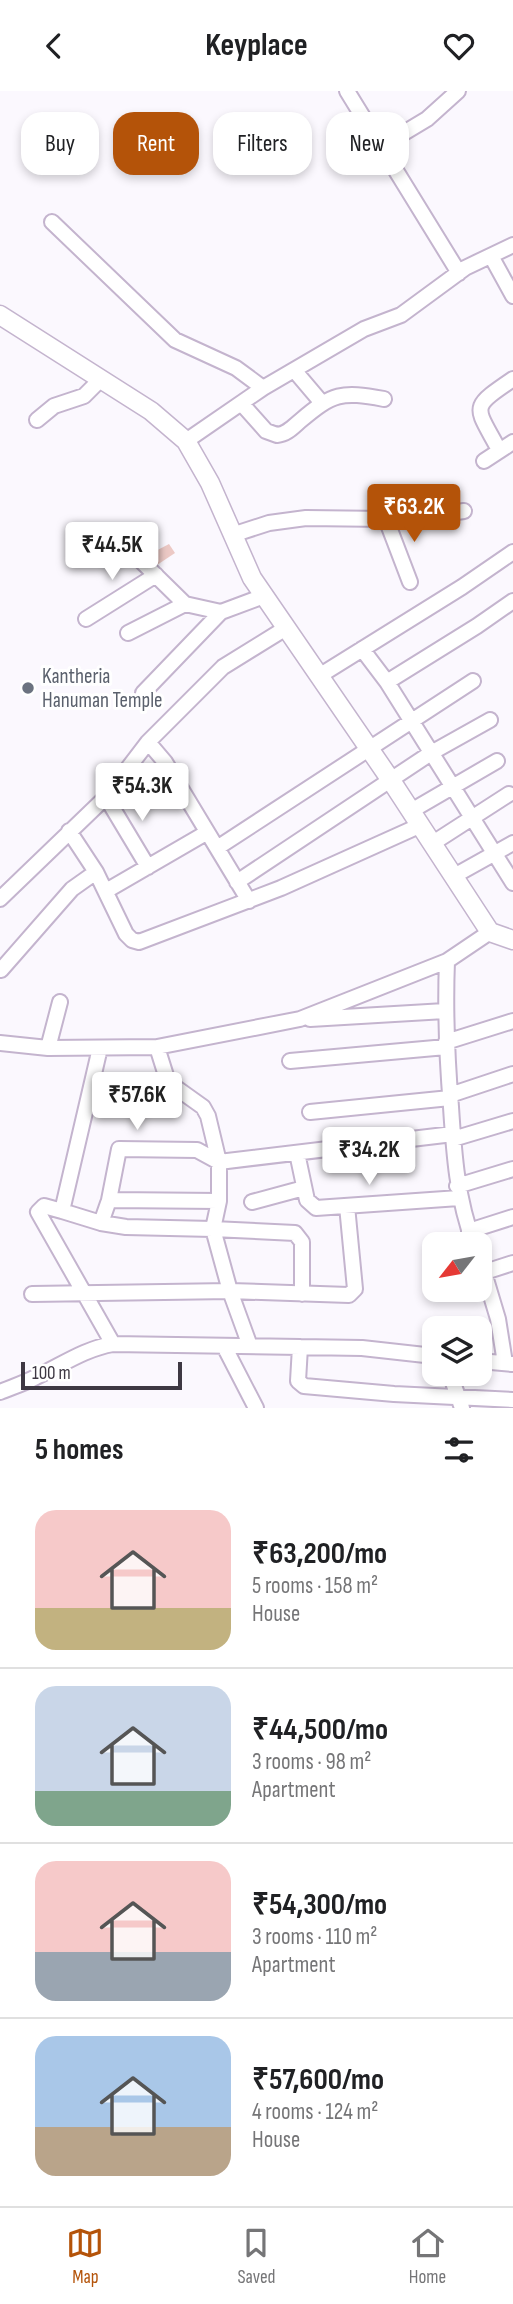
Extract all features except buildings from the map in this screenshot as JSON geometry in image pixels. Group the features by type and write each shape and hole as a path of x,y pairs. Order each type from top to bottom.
{"main road":[{"path":"0,315 151,411 186,441 210,483 251,577 390,779 490,932 513,940"}],"street":[{"path":"347,91 360,112"},
{"path":"409,130 427,119 458,91"},
{"path":"399,175 458,273"},
{"path":"52,222 175,340 236,368 263,389"},
{"path":"186,441 294,370 364,329 401,315 458,273 513,245"},
{"path":"491,256 513,296"},
{"path":"294,370 321,403"},
{"path":"37,420 54,406 84,396 101,379"},
{"path":"499,450 480,414 480,406 485,398 513,379"},
{"path":"242,404 267,431 277,435 288,431 321,403 338,395 384,399"},
{"path":"484,461 513,442"},
{"path":"232,535 269,523 306,518 386,519 464,511"},
{"path":"386,519 410,582"},
{"path":"319,675 513,552"},
{"path":"133,553 186,604 221,612"},
{"path":"86,619 156,575"},
{"path":"143,693 221,612 264,596"},
{"path":"387,682 513,601"},
{"path":"128,633 186,604"},
{"path":"0,899 106,797 148,742 223,667 286,628"},
{"path":"362,649 387,682 513,883"},
{"path":"217,848 473,681"},
{"path":"237,882 390,779 490,720"},
{"path":"148,742 165,762 249,901"},
{"path":"69,831 96,872 126,934 132,940 139,941 249,901 416,818 452,786 498,761"},
{"path":"433,843 509,794"},
{"path":"106,797 148,867"},
{"path":"106,891 206,833"},
{"path":"454,876 513,843"},
{"path":"1,970 72,889 96,872"},
{"path":"300,1019 447,961 490,932"},
{"path":"447,961 446,1044 453,1136 458,1192 470,1232"},
{"path":"48,1048 60,1002"},
{"path":"0,1042 48,1048 157,1047 300,1019 445,1011"},
{"path":"290,1061 446,1044 513,1021"},
{"path":"157,1047 168,1082 202,1107 208,1116 219,1162 219,1201 213,1229 230,1291 250,1346"},
{"path":"62,1211 100,1048"},
{"path":"310,1112 450,1097 513,1074"},
{"path":"101,1223 109,1200 119,1149 197,1150 219,1162 453,1136 513,1121"},
{"path":"297,1153 307,1200 316,1208 458,1192 513,1169"},
{"path":"252,1202 304,1188"},
{"path":"109,1200 219,1201"},
{"path":"113,1344 38,1212 44,1206 101,1223 126,1227 295,1233 302,1242 302,1293"},
{"path":"32,1294 230,1291 349,1294 355,1289 347,1206"},
{"path":"482,1232 513,1217"},
{"path":"492,1264 513,1263"},
{"path":"492,1299 509,1363"},
{"path":"498,1319 513,1314"},
{"path":"0,1392 37,1377 79,1354 98,1346 113,1344 362,1348 422,1355"},
{"path":"224,1346 256,1408"},
{"path":"300,1347 298,1381 304,1386 460,1402 513,1399"}],"place":[{"name":"Kantheria Hanuman Temple","path":"28,688"}]}
